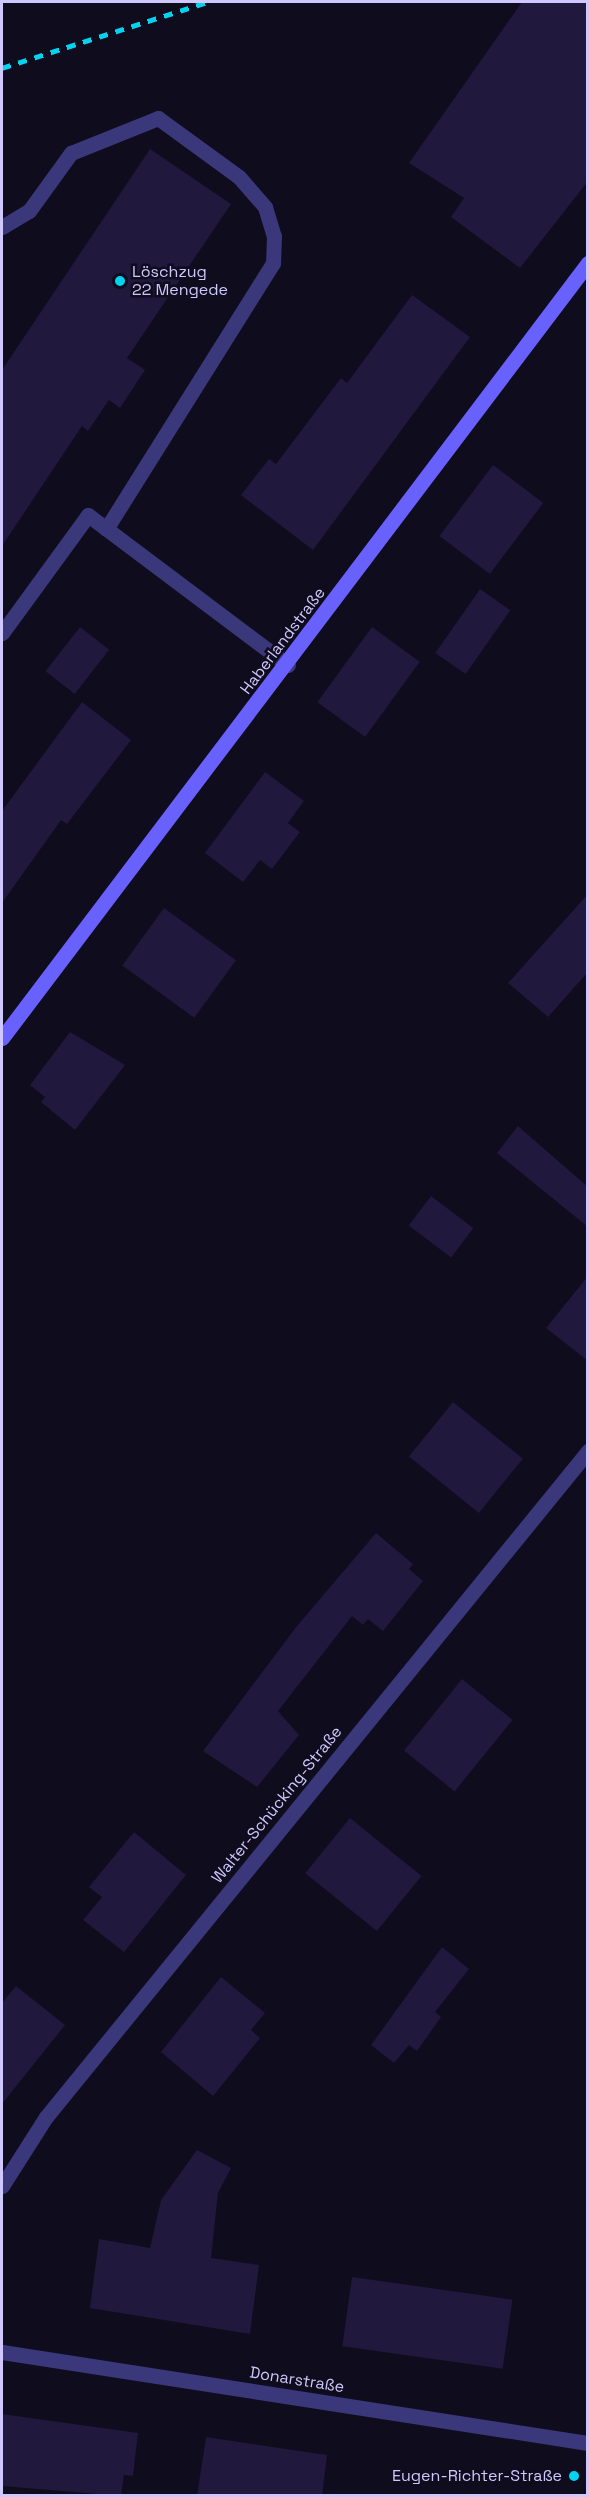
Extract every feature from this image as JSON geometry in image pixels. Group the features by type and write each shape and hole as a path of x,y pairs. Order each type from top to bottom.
{"street":[{"path":"2,227 29,211 71,153 158,118 239,177 265,207 274,236 273,263 105,529"},
{"name":"Haberlandstraße","path":"2,1038 288,665 588,263"},
{"path":"2,633 88,515 288,665"},
{"name":"Walter-Schücking-Straße","path":"2,2186 46,2117 588,1451"},
{"name":"Donarstraße","path":"2,2352 588,2443"}],"building":[{"path":"522,2 588,2 588,181 520,268 451,217 464,198 409,163"},
{"name":"Löschzug 22 Mengede","path":"150,149 231,204 127,358 145,370 120,408 109,400 88,431 82,426 2,546 2,370"},
{"path":"412,295 470,337 313,550 241,495 269,459 276,464 341,378 347,383"},
{"path":"493,465 543,503 490,574 439,536"},
{"path":"480,589 510,610 466,674 435,653"},
{"path":"80,627 109,650 75,694 46,671"},
{"path":"372,627 420,662 365,737 317,702"},
{"path":"82,702 131,740 67,824 61,820 2,903 2,811"},
{"path":"265,772 304,801 288,823 300,832 272,869 260,860 243,882 205,853"},
{"path":"588,894 588,972 548,1017 508,983"},
{"path":"164,908 236,960 194,1018 122,965"},
{"path":"70,1032 125,1065 75,1130 41,1102 45,1097 30,1085"},
{"path":"518,1126 588,1187 588,1227 497,1153"},
{"path":"431,1196 473,1228 451,1257 409,1226"},
{"path":"588,1276 588,1361 546,1328"},
{"path":"453,1402 523,1459 479,1513 409,1456"},
{"path":"376,1533 413,1564 409,1569 423,1581 383,1631 368,1619 363,1625 352,1616 278,1711 299,1735 257,1787 203,1751 297,1626"},
{"path":"462,1679 513,1720 455,1791 404,1750"},
{"path":"350,1818 421,1876 377,1931 305,1873"},
{"path":"134,1832 186,1875 124,1952 83,1920 102,1897 89,1887"},
{"path":"442,1947 469,1969 435,2012 441,2017 417,2051 409,2045 394,2063 371,2045"},
{"path":"221,1977 265,2013 251,2030 260,2038 213,2096 161,2052"},
{"path":"16,1986 65,2025 2,2104 2,2003"},
{"path":"197,2150 231,2168 218,2193 211,2258 259,2265 250,2334 90,2308 99,2239 150,2248 161,2200"},
{"path":"352,2277 512,2300 503,2369 342,2346"},
{"path":"2,2414 138,2433 133,2476 124,2475 121,2496 2,2486"},
{"path":"206,2437 327,2455 322,2496 197,2496"}],"railway":[{"path":"2,68 208,2"}],"place":[{"name":"Löschzug 22 Mengede","path":"120,281"},
{"name":"Eugen-Richter-Straße","path":"574,2476"}]}
